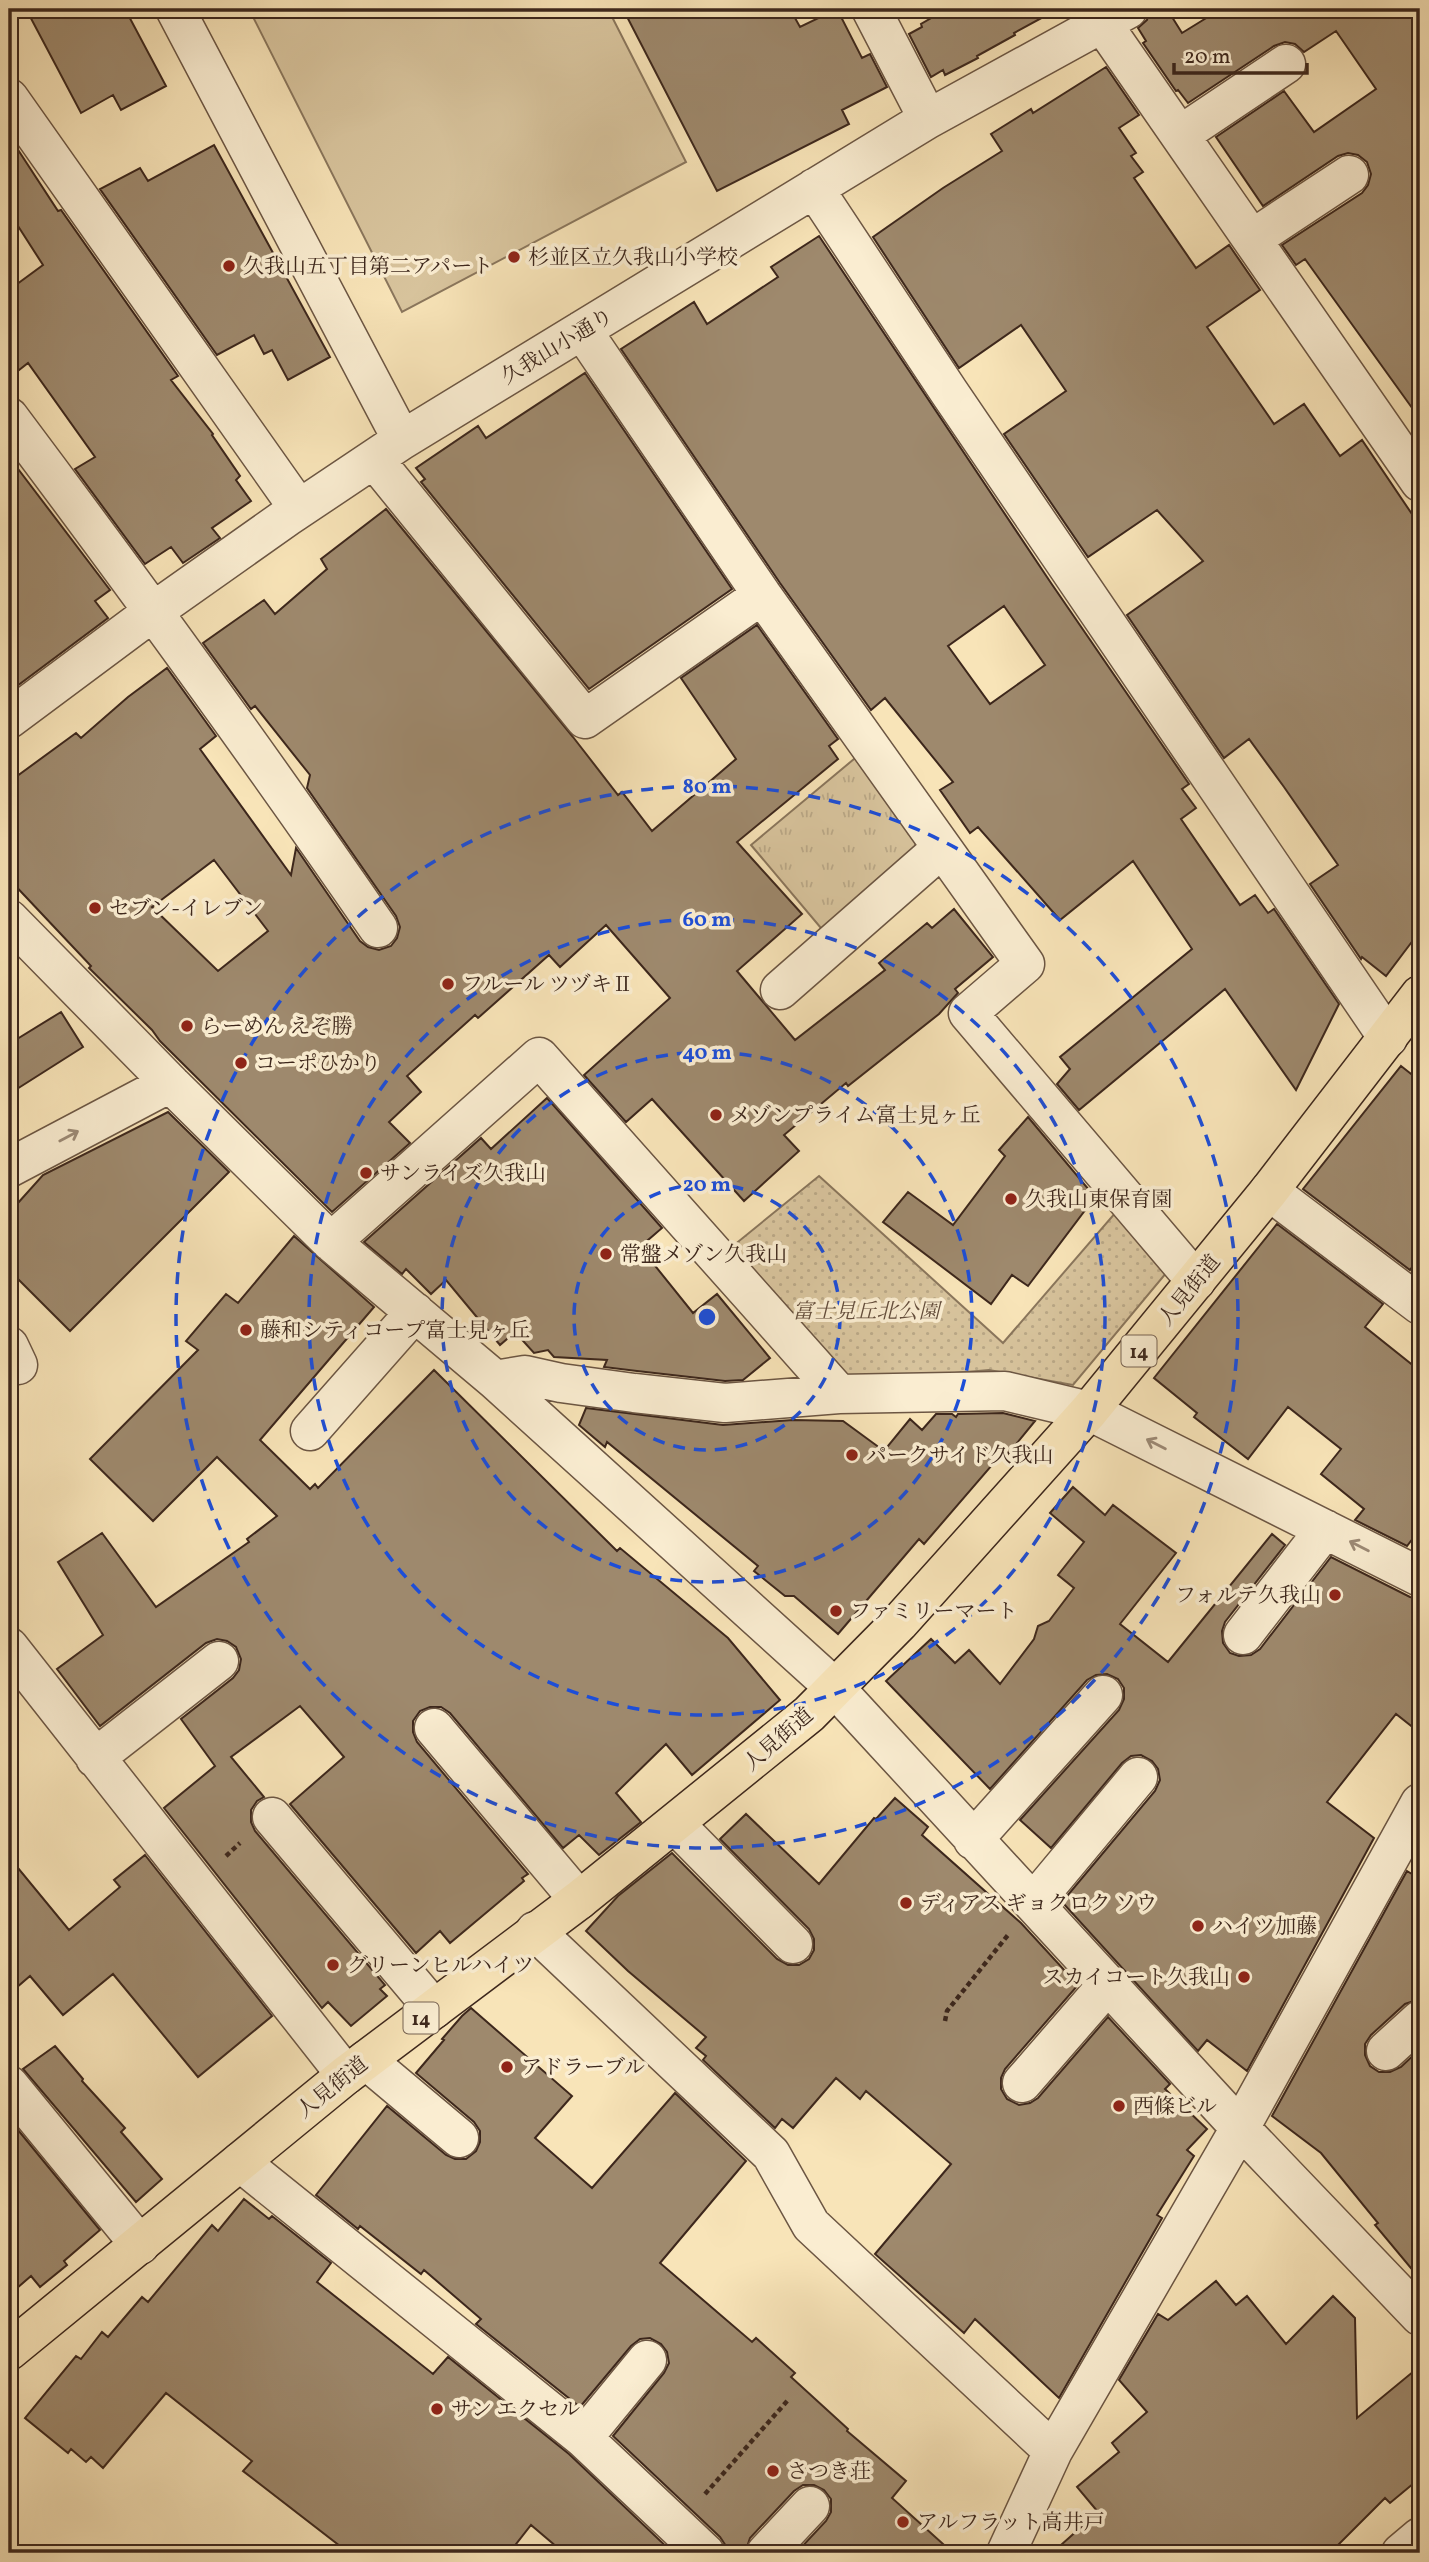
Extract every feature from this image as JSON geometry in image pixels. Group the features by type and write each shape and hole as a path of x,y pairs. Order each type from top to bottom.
{"main road":[{"name":"人見街道","path":"9,2351 356,2067 676,1824 772,1746 835,1688 898,1623 1089,1411 1269,1191 1420,995"}],"street":[{"path":"175,9 388,449 585,719 762,596"},
{"path":"871,9 928,119"},
{"path":"1115,16 1180,135 1251,239 1414,459"},
{"name":"久我山小通り","path":"9,719 154,611 388,449 928,119 1115,16"},
{"path":"1180,135 1286,64"},
{"path":"9,98 299,509"},
{"path":"1251,239 1349,175"},
{"path":"814,188 949,392 1388,1038"},
{"path":"582,330 762,596 1025,964 968,1013 1196,1281"},
{"path":"9,417 289,798 378,929"},
{"path":"780,990 942,848"},
{"path":"9,919 170,1083 331,1241 495,1380 835,1688 1240,2127 1420,2316"},
{"path":"331,1241 539,1057 839,1394"},
{"path":"9,1168 170,1083"},
{"path":"1269,1191 1420,1305"},
{"path":"310,1431 415,1312"},
{"path":"495,1380 525,1375 622,1391 725,1403 839,1394 1005,1391 1089,1411 1420,1577"},
{"path":"1243,1635 1325,1529"},
{"path":"9,1647 195,1881 356,2067 459,2138"},
{"path":"95,1758 219,1661"},
{"path":"973,1840 1103,1695"},
{"path":"434,1728 579,1900"},
{"path":"1033,1903 1138,1777"},
{"path":"272,1817 434,2009"},
{"path":"676,1824 793,1944"},
{"path":"1006,2553 1053,2451 1415,1830"},
{"path":"536,1931 771,2154 811,2225 1053,2451"},
{"path":"1022,2083 1108,1983"},
{"path":"1386,2051 1420,2020"},
{"path":"9,2085 140,2245"},
{"path":"240,2162 583,2438 705,2553"},
{"path":"583,2438 647,2360"},
{"path":"766,2553 810,2506"},
{"path":"1401,2553 1420,2537"}],"path":[{"path":"195,1881 272,1817"},
{"path":"945,2021 947,2011 1033,1903"},
{"path":"677,2527 789,2399"}],"green space":[{"path":"249,9 608,9 686,162 402,312"},
{"path":"860,754 917,831 913,861 826,934 751,845"},
{"name":"富士見丘北公園","path":"819,1176 1003,1343 1116,1212 1167,1272 1073,1385 989,1370 839,1383 723,1254"}],"building":[{"path":"26,9 125,9 166,86 121,110 113,95 81,113"},
{"path":"623,9 790,9 800,27 837,9 862,58 870,54 887,87 842,110 849,124 717,191"},
{"path":"947,9 1058,9 1014,33 1015,35 977,56 978,58 945,75 943,70 931,77 909,34"},
{"path":"1150,9 1167,9 1182,33 1221,9 1420,9 1420,419 1305,259 1296,265 1282,245 1362,193 1371,174 1367,162 1358,155 1348,153 1338,156 1263,206 1216,137 1284,91 1314,132 1376,89 1336,31 1304,52 1295,44 1285,42 1274,46 1188,103 1178,90 1176,91 1143,43 1146,41 1138,28 1147,20"},
{"path":"1106,67 1139,115 1119,128 1136,153 1131,156 1143,172 1134,178 1196,268 1229,245 1260,290 1207,327 1274,424 1304,404 1340,456 1362,440 1420,526 1420,931 1386,976 1362,957 1361,959 1310,884 1338,865 1284,787 1249,739 1224,758 1127,615 1203,561 1157,510 1088,557 1004,434 1066,391 1021,325 959,368 873,237 1002,151 991,134 1031,109 1033,113"},
{"path":"9,136 58,211 61,210 178,376 171,380 213,434 240,476 236,480 251,501 212,528 220,538 183,563 171,547 145,564 75,469 95,457 28,363 9,378 9,290 43,265 9,212"},
{"name":"久我山五丁目第二アパート","path":"214,145 330,357 288,380 272,350 264,354 254,335 217,355 100,189 140,168 148,181"},
{"path":"819,236 1189,784 1182,789 1196,808 1181,819 1240,905 1255,895 1268,913 1274,909 1339,1004 1296,1090 1225,989 1079,1110 1057,1084 1070,1069 1060,1057 1192,949 1133,861 1060,920 978,827 970,833 940,790 953,782 885,698 871,710 780,583 621,349 694,302 707,324 778,277 771,267","holes":["1004,606 1045,665 990,704 948,646"]},
{"path":"585,373 732,589 589,689 421,482 425,479 416,468 478,426 486,438"},
{"path":"9,457 110,590 95,601 108,618 9,692"},
{"path":"386,509 618,795 622,792 652,831 736,759 681,678 757,625 838,739 829,746 838,759 737,842 802,914 737,971 795,1040 885,970 879,963 927,923 932,928 954,909 993,957 955,989 958,993 939,1014 848,1086 846,1083 784,1135 799,1151 744,1201 652,1099 626,1122 584,1075 670,998 606,925 560,967 549,955 478,1018 475,1015 407,1076 421,1092 389,1122 410,1143 332,1212 89,968 91,966 9,879 9,782 76,733 81,738 128,697 167,668 216,736 200,749 291,875 296,848 360,941 379,950 391,946 400,927 396,916 307,788 310,775 255,706 251,709 203,643 264,600 275,614 327,569 321,559","holes":["214,860 268,931 218,971 152,907"]},
{"path":"61,1012 83,1047 9,1094 9,1044"},
{"path":"1401,1066 1420,1081 1420,1256 1410,1270 1303,1189"},
{"path":"547,1098 662,1228 640,1247 693,1313 717,1294 770,1358 743,1380 725,1381 604,1367 607,1360 554,1357 548,1350 534,1353 515,1332 500,1345 446,1280 431,1294 406,1269 402,1274 364,1242 481,1138 491,1149"},
{"path":"168,1112 229,1172 70,1331 9,1270 9,1213 43,1175"},
{"path":"1028,1117 1095,1197 1028,1286 1012,1275 991,1304 883,1222 908,1192 953,1225 1005,1156 999,1150"},
{"path":"1277,1224 1383,1304 1365,1327 1420,1371 1420,1529 1407,1546 1355,1520 1364,1509 1321,1474 1341,1449 1288,1407 1248,1459 1194,1417 1197,1413 1154,1378"},
{"path":"294,1236 374,1307 260,1440 310,1489 315,1484 318,1488 434,1370 617,1551 620,1548 728,1638 780,1700 692,1775 666,1744 616,1793 641,1822 599,1855 579,1835 563,1848 450,1713 441,1707 420,1711 413,1721 417,1742 528,1874 522,1878 524,1881 450,1943 440,1931 416,1953 290,1804 344,1757 300,1706 231,1757 264,1797 257,1801 251,1810 251,1822 255,1831 385,1985 380,1989 387,1996 351,2026 328,2002 322,2008 164,1808 215,1766 181,1719 233,1678 239,1670 241,1659 236,1647 217,1639 206,1643 100,1726 57,1669 103,1635 58,1562 102,1533 156,1607 249,1542 247,1539 277,1516 217,1457 153,1521 90,1459 198,1350 186,1341 226,1294 238,1303"},
{"path":"586,1408 723,1425 793,1420 843,1421 884,1451 910,1419 922,1430 936,1414 952,1414 956,1417 958,1414 1003,1413 1035,1421 1008,1454 1004,1451 924,1544 919,1539 838,1634 794,1596 785,1596 754,1571 758,1566 607,1442 605,1447 579,1425"},
{"path":"1073,1487 1105,1515 1113,1505 1176,1553 1120,1624 1168,1662 1272,1534 1285,1545 1225,1622 1222,1631 1223,1643 1230,1653 1239,1656 1251,1655 1260,1649 1331,1557 1410,1597 1420,1599 1420,1733 1396,1714 1327,1802 1374,1838 1247,2071 1207,2040 1198,2051 1062,1902 1155,1791 1160,1780 1158,1769 1152,1761 1141,1755 1131,1756 1122,1763 1051,1848 1020,1820 1119,1710 1124,1699 1124,1688 1118,1679 1107,1674 1096,1675 1087,1680 990,1789 886,1681 931,1639 955,1663 969,1650 1000,1684 1034,1639 1038,1626 1049,1621 1074,1588 1058,1575 1084,1542 1050,1513"},
{"path":"895,1798 928,1827 922,1835 1021,1923 1078,1985 1005,2069 1001,2078 1001,2089 1007,2099 1019,2105 1038,2098 1108,2017 1170,2084 1165,2089 1207,2129 1187,2150 1194,2156 1157,2215 1162,2218 1059,2398 975,2319 964,2333 875,2254 951,2164 866,2091 860,2099 836,2078 793,2128 782,2119 775,2128 703,2060 706,2056 696,2048 706,2037 628,1971 586,1931 618,1896 672,1853 777,1959 788,1965 799,1965 809,1959 814,1950 814,1939 809,1929 720,1839 746,1814 819,1884 874,1818 876,1819"},
{"path":"145,1855 272,2016 198,2077 113,1974 63,2015 30,1976 9,1994 9,1857 69,1930 120,1887 114,1880"},
{"path":"1407,1871 1420,1879 1420,1999 1405,2004 1371,2035 1365,2044 1365,2055 1370,2066 1379,2072 1390,2072 1401,2067 1420,2049 1420,2279 1321,2153 1272,2116"},
{"path":"471,2008 572,2096 535,2138 592,2188 675,2093 746,2161 660,2263 752,2342 756,2338 795,2373 791,2377 848,2429 847,2431 906,2481 892,2498 953,2553 796,2553 831,2512 831,2499 824,2490 814,2485 803,2485 794,2491 750,2538 745,2553 726,2553 726,2546 720,2537 613,2436 664,2373 669,2363 667,2352 661,2344 650,2338 640,2339 631,2346 580,2407 476,2324 481,2319 424,2270 421,2274 316,2195 387,2106 446,2155 455,2159 466,2159 476,2151 480,2142 480,2131 474,2122 416,2073 444,2040 442,2039"},
{"path":"55,2046 82,2081 125,2128 121,2132 162,2179 136,2202 23,2069"},
{"path":"9,2119 100,2230 64,2261 67,2265 40,2287 31,2276 9,2295"},
{"path":"244,2199 269,2219 272,2216 331,2263 317,2282 433,2374 448,2357 569,2454 673,2553 564,2553 531,2525 509,2553 349,2553 243,2471 252,2461 166,2393 103,2468 91,2457 86,2462 71,2449 68,2453 25,2418 76,2356 81,2359 102,2332 108,2337 142,2297 148,2302 212,2225 218,2231"},
{"path":"1216,2281 1236,2305 1247,2296 1286,2344 1333,2296 1355,2318 1357,2418 1420,2366 1420,2478 1390,2503 1385,2498 1330,2553 1052,2553 1098,2512 1077,2487 1119,2452 1112,2443 1147,2412 1119,2380 1158,2314 1168,2320"}],"place":[{"name":"杉並区立久我山小学校","path":"514,257"},
{"name":"久我山五丁目第二アパート","path":"229,266"},
{"name":"セブン-イレブン","path":"95,908"},
{"name":"フルール ツヅキⅡ","path":"448,984"},
{"name":"らーめん えぞ勝","path":"187,1026"},
{"name":"コーポひかり","path":"241,1063"},
{"name":"メゾンプライム富士見ヶ丘","path":"716,1115"},
{"name":"サンライズ久我山","path":"366,1173"},
{"name":"久我山東保育園","path":"1011,1199"},
{"name":"常盤メゾン久我山","path":"606,1254"},
{"name":"藤和シティコープ富士見ヶ丘","path":"246,1330"},
{"name":"パークサイド久我山","path":"852,1455"},
{"name":"フォルテ久我山","path":"1335,1595"},
{"name":"ファミリーマート","path":"836,1611"},
{"name":"ディアス ギョクロク ソウ","path":"906,1903"},
{"name":"ハイツ加藤","path":"1198,1926"},
{"name":"グリーンヒルハイツ","path":"333,1965"},
{"name":"スカイコート久我山","path":"1244,1977"},
{"name":"アドラーブル","path":"507,2067"},
{"name":"西條ビル","path":"1119,2106"},
{"name":"サン エクセル","path":"437,2409"},
{"name":"さつき荘","path":"773,2471"},
{"name":"アルフラット高井戸","path":"903,2522"}]}
